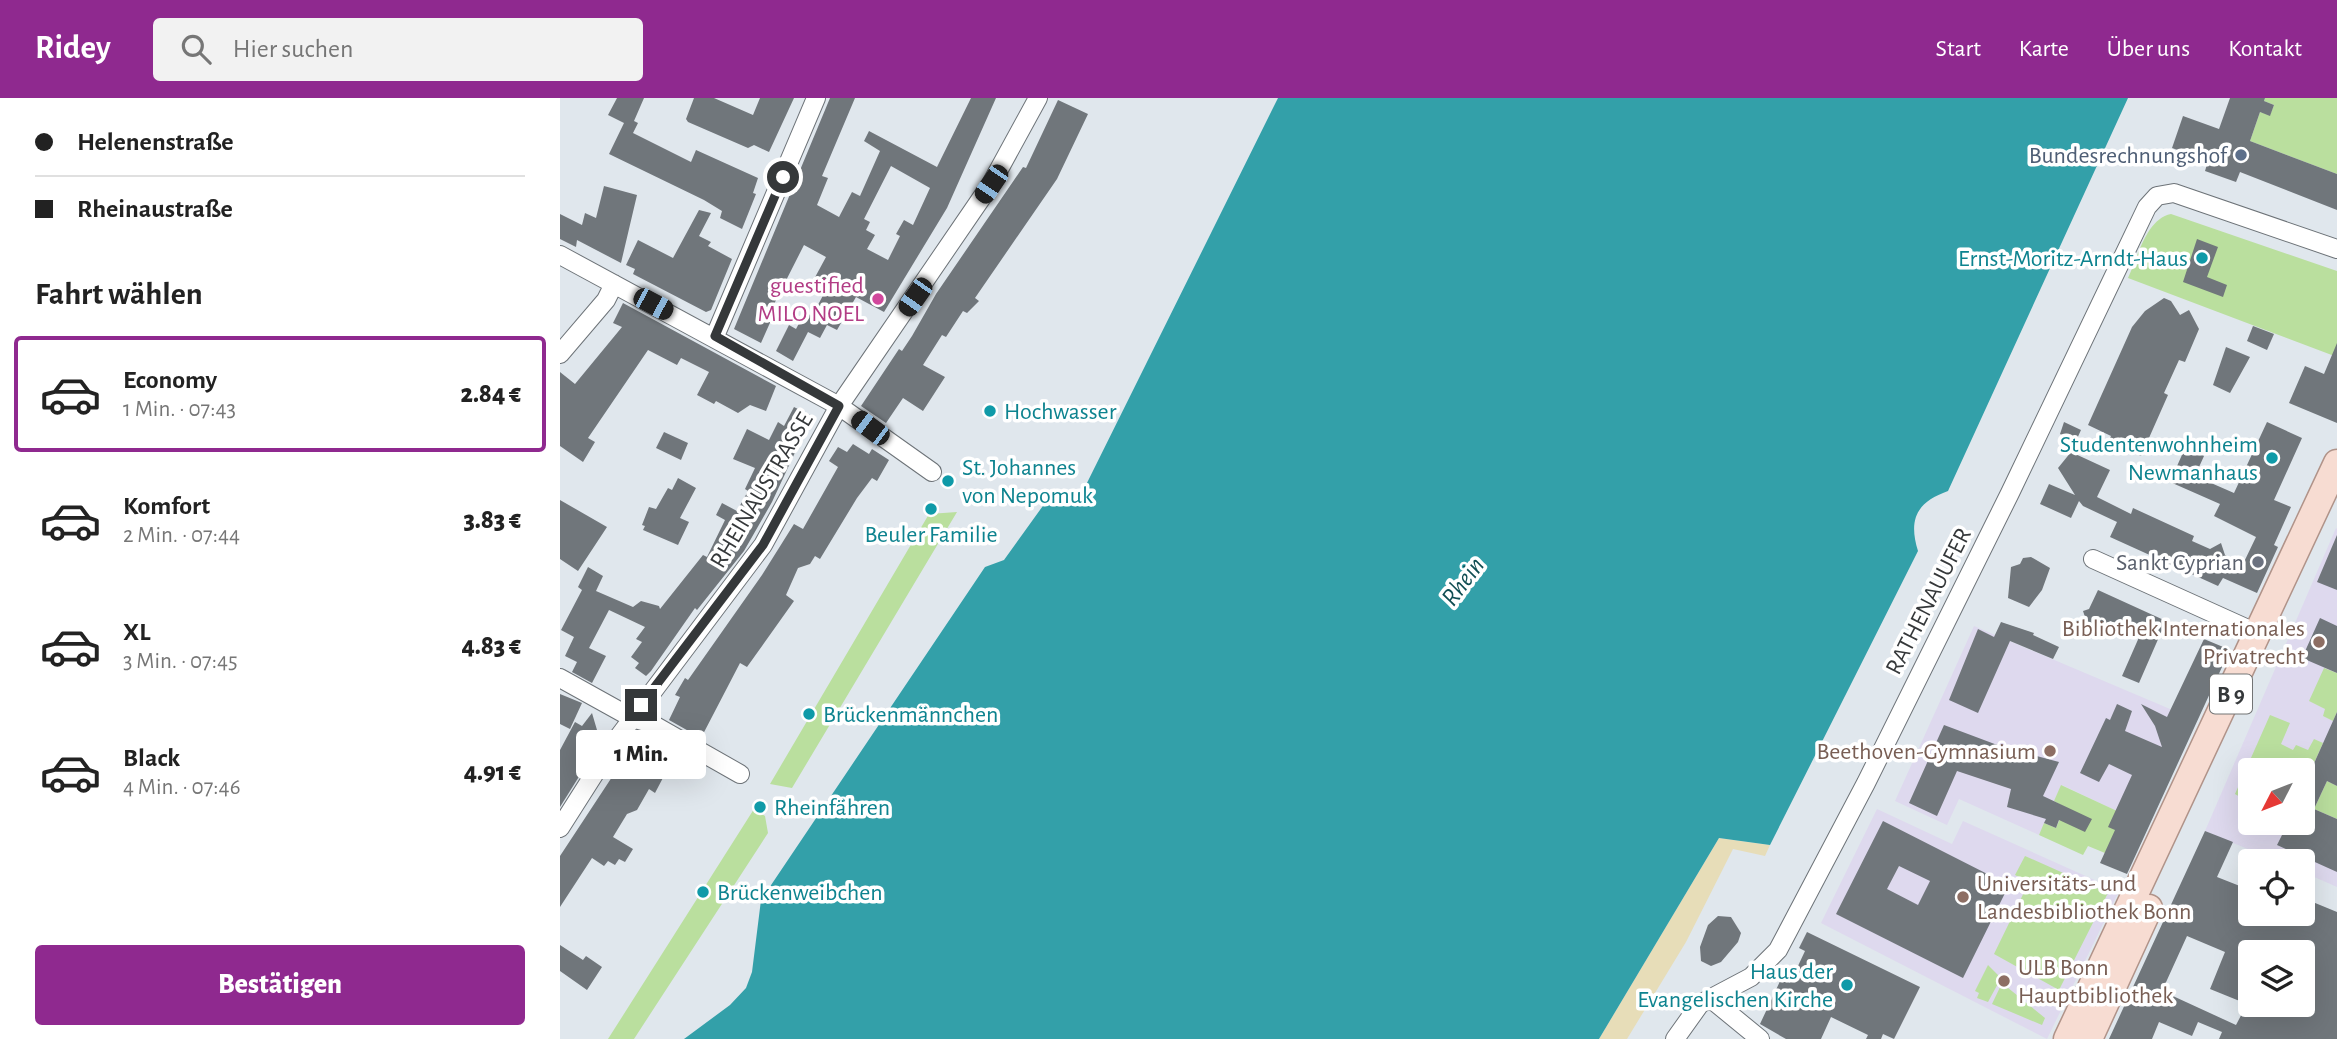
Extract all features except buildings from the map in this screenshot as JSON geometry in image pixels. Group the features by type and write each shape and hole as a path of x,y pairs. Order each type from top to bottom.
{"main road":[{"name":"B 9","path":"2067,1039 2337,463"},
{"name":"B 9","path":"2089,1039 2337,499"}],"street":[{"path":"715,336 816,98"},
{"name":"RHEINAUSTRASSE","path":"560,828 632,718 763,545 839,406 991,184 1038,98"},
{"name":"RATHENAUUFER","path":"1675,1039 1691,1014 1710,998 1751,976 1770,961 1802,907 2010,493 2147,207 2157,196 2174,193 2337,249"},
{"path":"560,255 715,336 839,406 932,472"},
{"path":"560,354 606,300 614,284"},
{"path":"2093,559 2259,634"},
{"path":"560,678 632,718 652,724 740,774"},
{"path":"1710,998 1760,1039"}],"shaded area":[{"path":"2336,528 2337,887 2315,877 2315,849 2248,849 2205,831"},
{"name":"Beethoven-Gymnasium","path":"1974,626 2196,720 2146,825 2062,785 2039,835 1959,799 1947,825 1895,801"},
{"name":"ULB Bonn Hauptbibliothek","path":"1877,809 1952,844 1963,821 2119,891 2047,1039 1821,923"}],"green space":[{"path":"2265,98 2337,98 2337,174 2250,141 2260,112 2270,115 2274,105 2264,101"},
{"path":"2171,214 2337,271 2337,357 2128,278 2149,231 2162,217"},
{"path":"957,512 792,788 770,784 929,514"},
{"path":"2324,668 2337,673 2337,712 2333,721 2323,716 2325,709 2309,701"},
{"path":"2270,715 2290,723 2281,744 2293,750 2296,745 2308,750 2314,739 2323,743 2315,761 2315,758 2251,758"},
{"path":"2327,781 2337,786 2337,819 2315,809"},
{"path":"2061,785 2117,811 2116,830 2105,853 2088,846 2083,855 2039,835 2044,823 2056,828 2065,807 2054,801"},
{"path":"754,809 765,816 768,833 634,1039 608,1039"},
{"path":"2025,856 2108,893 2059,990 1994,954 2029,882 2015,875"},
{"path":"1988,965 2001,978 1988,1002 1977,998 1979,993 1975,991"},
{"path":"2002,983 2045,1018 2042,1025 1992,1004"}],"sand":[{"path":"1719,838 1770,845 1765,856 1733,849 1686,942 1627,1039 1599,1039"}],"water":[{"name":"Rhein","path":"1278,98 2128,98 1948,491 1922,506 1918,513 1914,530 1918,551 1770,845 1719,838 1599,1039 684,1039 730,1005 746,988 752,972 761,900 985,567 1004,560 1050,496 1081,495"}],"place":[{"name":"Bundesrechnungshof","path":"2241,155"},
{"name":"Ernst-Moritz-Arndt-Haus","path":"2202,258"},
{"name":"guestified MILO NOEL","path":"878,299"},
{"name":"Hochwasser","path":"990,411"},
{"name":"Studentenwohnheim Newmanhaus","path":"2272,458"},
{"name":"St. Johannes von Nepomuk","path":"948,481"},
{"name":"Beuler Familie","path":"931,509"},
{"name":"Sankt Cyprian","path":"2258,562"},
{"name":"Bibliothek Internationales Privatrecht","path":"2319,642"},
{"name":"Brückenmännchen","path":"809,714"},
{"name":"Beethoven-Gymnasium","path":"2050,751"},
{"name":"Rheinfähren","path":"760,807"},
{"name":"Brückenweibchen","path":"703,892"},
{"name":"Universitäts- und Landesbibliothek Bonn","path":"1963,897"},
{"name":"ULB Bonn Hauptbibliothek","path":"2004,981"},
{"name":"Haus der Evangelischen Kirche","path":"1847,985"}],"route":[{"path":"641,705 763,545 839,406 715,336 783,177"}]}
